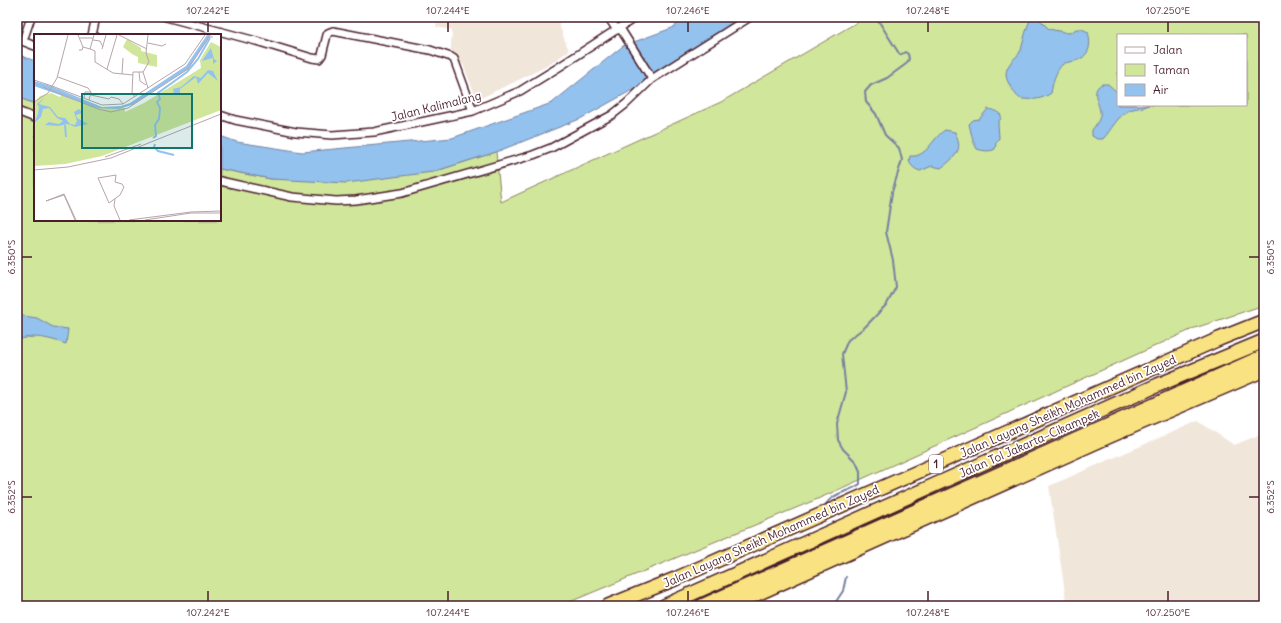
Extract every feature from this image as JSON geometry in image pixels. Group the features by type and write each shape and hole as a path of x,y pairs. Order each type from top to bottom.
{"highway":[{"name":"Jalan Layang Sheikh Mohammed bin Zayed","path":"608,606 675,579 1197,349 1264,321"},
{"name":"Jalan Tol Jakarta–Cikampek","path":"664,606 1151,388 1264,341"},
{"name":"Jalan Tol Jakarta–Cikampek","path":"702,606 1264,356"},
{"path":"730,606 1110,436 1264,370"}],"street":[{"path":"31,17 20,40 34,46"},
{"path":"92,34 96,17"},
{"path":"166,17 319,59 322,55 328,33 333,32 430,50 454,59 473,111"},
{"path":"608,17 620,31 650,76"},
{"name":"Jalan Kalimalang","path":"221,115 235,120 296,132 332,135 374,132 473,111 520,91 620,31 636,17"},
{"path":"221,181 292,197 336,201 364,199 402,193 533,155 612,115 626,104 650,76 750,17"},
{"path":"17,111 34,118"}],"shaded area":[{"path":"437,17 560,17 559,25 569,51 543,68 477,100 463,64 450,62 452,30 436,27"},
{"path":"1264,407 1264,606 1067,606 1049,486 1198,421 1234,445 1259,435 1262,408"}],"green space":[{"path":"866,17 1264,17 1264,305 1195,328 820,498 560,606 17,606 17,97 34,104 34,221 221,221 221,169 271,179 433,172 496,152 501,202 721,102"}],"water":[{"path":"687,17 750,17 652,79 580,119 496,152 433,172 346,183 271,179 221,169 221,136 237,142 302,152 452,138 552,103 623,46 672,28"},
{"path":"1037,17 1049,29 1068,33 1076,29 1082,29 1088,32 1090,42 1084,57 1075,61 1064,63 1060,67 1055,77 1051,93 1038,99 1022,99 1017,96 1009,84 1006,78 1006,72 1010,63 1021,50 1031,18"},
{"path":"17,54 34,61 34,104 17,97"},
{"path":"1102,84 1108,84 1117,92 1117,106 1146,106 1133,109 1124,114 1117,120 1103,139 1097,139 1092,136 1092,130 1098,122 1100,116 1096,99 1096,91"},
{"path":"988,109 1001,115 998,123 999,138 995,149 991,151 977,149 973,141 969,124 973,120 979,119"},
{"path":"945,130 955,132 957,138 959,145 954,157 941,168 932,166 920,171 915,169 910,164 910,156 921,154 940,133"},
{"path":"17,315 37,318 53,327 68,329 66,344 35,337 29,337 17,341"}],"waterway":[{"path":"826,504 833,497 860,484 860,471 856,462 843,449 838,440 837,424 846,392 842,354 848,340 865,327 887,304 896,287 893,260 886,232 892,192 902,160 899,148 885,135 876,114 866,102 865,92 871,85 887,78 906,64 909,59 908,54 905,52 900,55 876,17"},
{"path":"833,606 843,591 846,577"}]}
